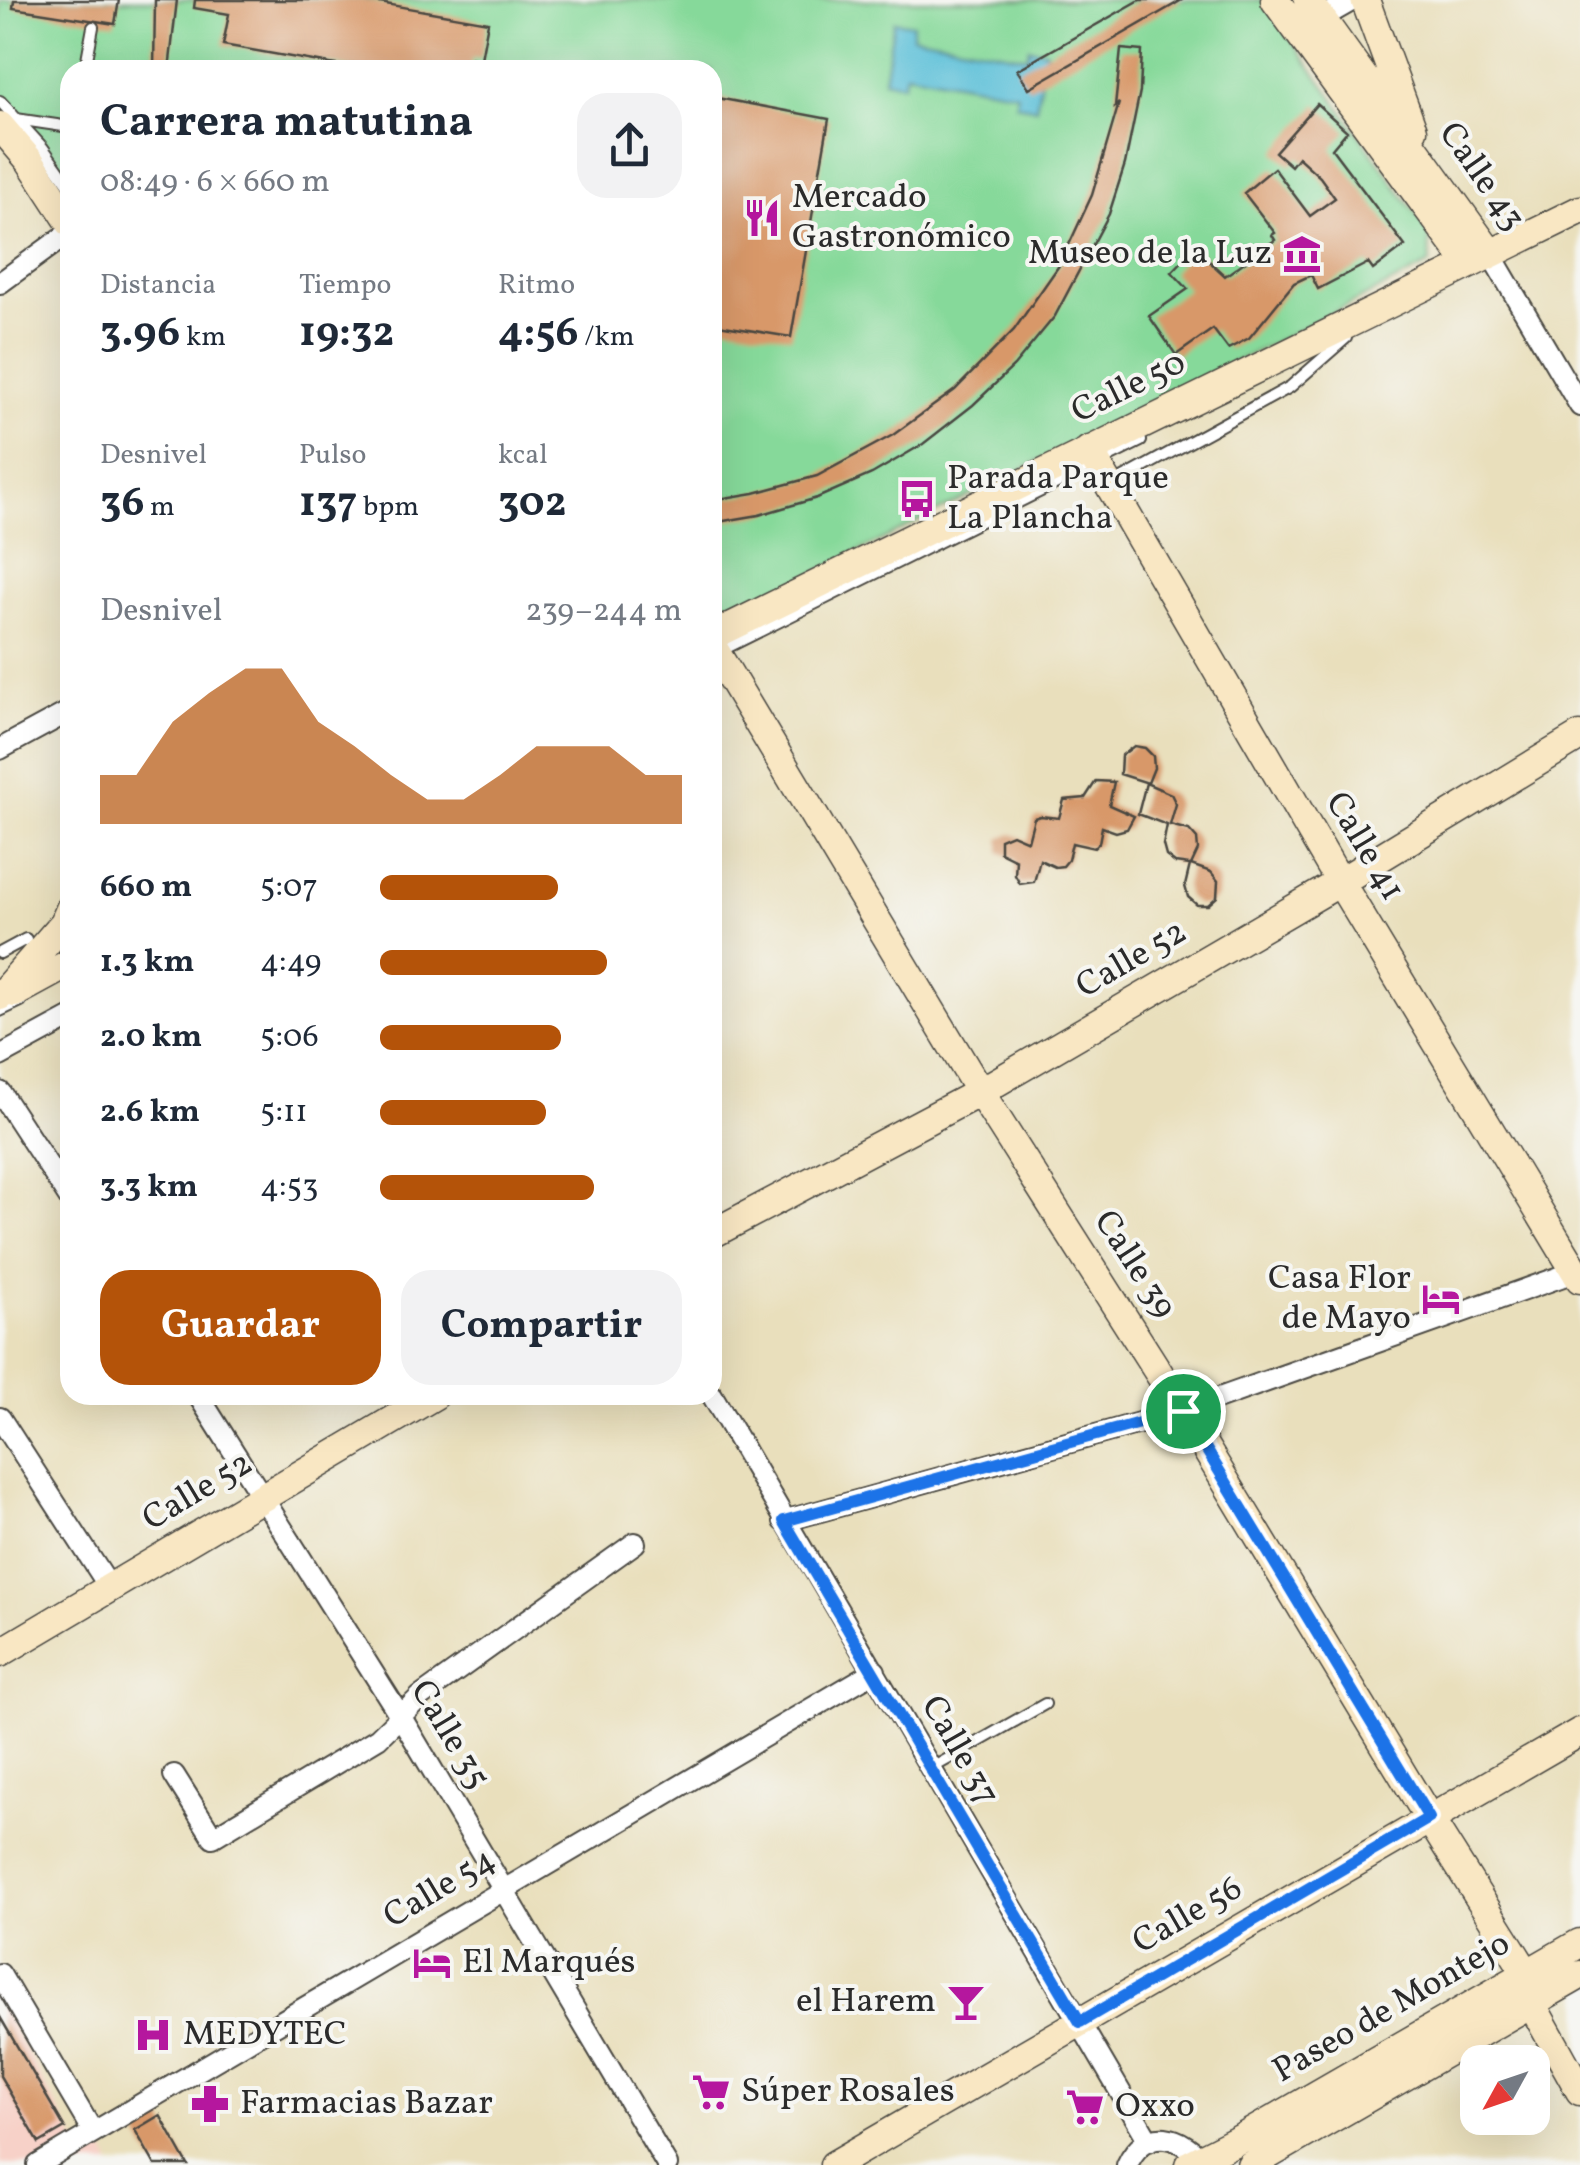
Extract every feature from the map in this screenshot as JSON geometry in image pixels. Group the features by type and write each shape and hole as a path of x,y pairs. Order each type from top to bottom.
{"main road":[{"name":"Calle 43","path":"1275,0 1309,16 1427,165 1479,258"},
{"path":"1364,0 1427,165"},
{"name":"Calle 43","path":"1309,16 1479,258"},
{"path":"8,123 60,207"},
{"name":"Calle 50","path":"722,643 1098,466 1479,258 1580,210"},
{"name":"Calle 41","path":"1098,466 1340,882 1579,1274"},
{"name":"Calle 39","path":"722,660 980,1092 1183,1411 1527,1974"},
{"name":"Calle 52","path":"722,1229 980,1092 1340,882 1580,736"},
{"path":"0,999 60,928"},
{"path":"0,999 60,974"},
{"name":"Calle 52","path":"0,1653 417,1405"},
{"name":"Calle 56","path":"834,2165 1580,1732"},
{"name":"Paseo de Montejo","path":"1199,2163 1580,1943"},
{"path":"1252,2165 1580,1975"},
{"path":"1531,2003 1580,2091"}],"street":[{"path":"1309,16 1352,0"},
{"path":"0,283 60,239"},
{"name":"Calle 43","path":"1479,258 1580,406"},
{"path":"0,749 60,716"},
{"path":"0,1056 60,1023"},
{"path":"0,1092 60,1182"},
{"path":"784,1521 1183,1411 1579,1274"},
{"name":"Calle 35","path":"204,1405 400,1717 667,2165"},
{"name":"Calle 37","path":"718,1405 1148,2141"},
{"path":"0,1418 110,1588"},
{"path":"174,1775 213,1837 378,1738 420,1697 635,1543"},
{"name":"Calle 54","path":"38,2165 875,1671"},
{"path":"0,1974 93,2132"},
{"path":"1127,2165 1136,2149 1148,2141 1174,2138 1199,2163"}],"lane":[{"path":"88,60 93,26"},
{"path":"0,101 8,123"},
{"path":"0,117 43,148 60,172"},
{"path":"8,123 60,126"},
{"path":"1204,409 1474,268 1479,258"},
{"path":"1098,466 1290,388 1346,338"},
{"path":"1098,466 1150,436"},
{"path":"0,953 26,939"},
{"path":"0,1011 60,975"},
{"path":"932,1768 1044,1704"}],"shaded area":[{"path":"0,2004 83,2153 101,2144 112,2165 0,2165"}],"green space":[{"path":"0,0 1338,0 1285,31 1429,232 1430,264 722,620 722,60 60,60 60,188 0,113"}],"water":[{"path":"894,21 913,24 912,36 1027,57 1029,48 1046,51 1036,108 1016,104 1017,93 906,73 903,84 884,80"}],"building":[{"path":"14,0 119,0 115,24 13,8"},
{"path":"155,0 177,0 170,60 154,60"},
{"path":"195,0 363,0 488,22 481,59 308,60 223,45 229,14 194,8"},
{"path":"1140,0 1182,0 1029,88 1017,70"},
{"path":"1121,49 1142,51 1140,91 1125,164 1109,214 1055,316 1014,366 923,444 872,474 817,498 722,521 722,498 817,476 893,435 955,390 1014,330 1060,264 1092,195 1119,103 1115,107"},
{"name":"Mercado Gastronómico","path":"722,99 829,119 791,337 722,326"},
{"name":"Museo de la Luz","path":"1317,104 1347,131 1332,149 1405,246 1373,270 1368,263 1318,289 1311,275 1294,283 1249,338 1228,349 1213,329 1176,355 1149,316 1188,289 1172,272 1195,248 1225,276 1275,240 1275,233 1244,193 1274,168 1310,216 1335,198 1298,157 1291,166 1275,152"},
{"path":"1134,746 1145,748 1153,756 1154,768 1148,783 1120,774 1121,756"},
{"path":"1096,781 1114,782 1109,805 1134,816 1127,829 1116,832 1102,827 1094,848 1072,843 1063,866 1040,860 1034,882 1020,884 1015,875 1016,860 1000,852 1000,839 1012,834 1028,841 1034,818 1059,818 1064,800 1085,798"},
{"path":"1146,783 1171,794 1176,804 1170,825 1189,830 1197,839 1198,850 1191,865 1211,872 1218,881 1217,897 1208,905 1197,905 1188,897 1185,886 1190,865 1175,863 1166,856 1163,845 1167,825 1138,814"},
{"path":"0,2017 65,2128 39,2143 0,2076"},
{"path":"160,2115 188,2165 155,2165 135,2130"}],"place":[{"name":"Mercado Gastronómico","path":"762,218"},
{"name":"Museo de la Luz","path":"1302,254"},
{"name":"Parada Parque La Plancha","path":"917,499"},
{"name":"Casa Flor de Mayo","path":"1441,1299"},
{"name":"El Marqués","path":"432,1963"},
{"name":"el Harem","path":"966,2002"},
{"name":"MEDYTEC","path":"153,2035"},
{"name":"Súper Rosales","path":"711,2092"},
{"name":"Farmacias Bazar","path":"210,2104"},
{"name":"Oxxo","path":"1085,2107"}],"route":[{"path":"1183,1411 1429,1818 1080,2022 784,1521 1183,1411"}]}
